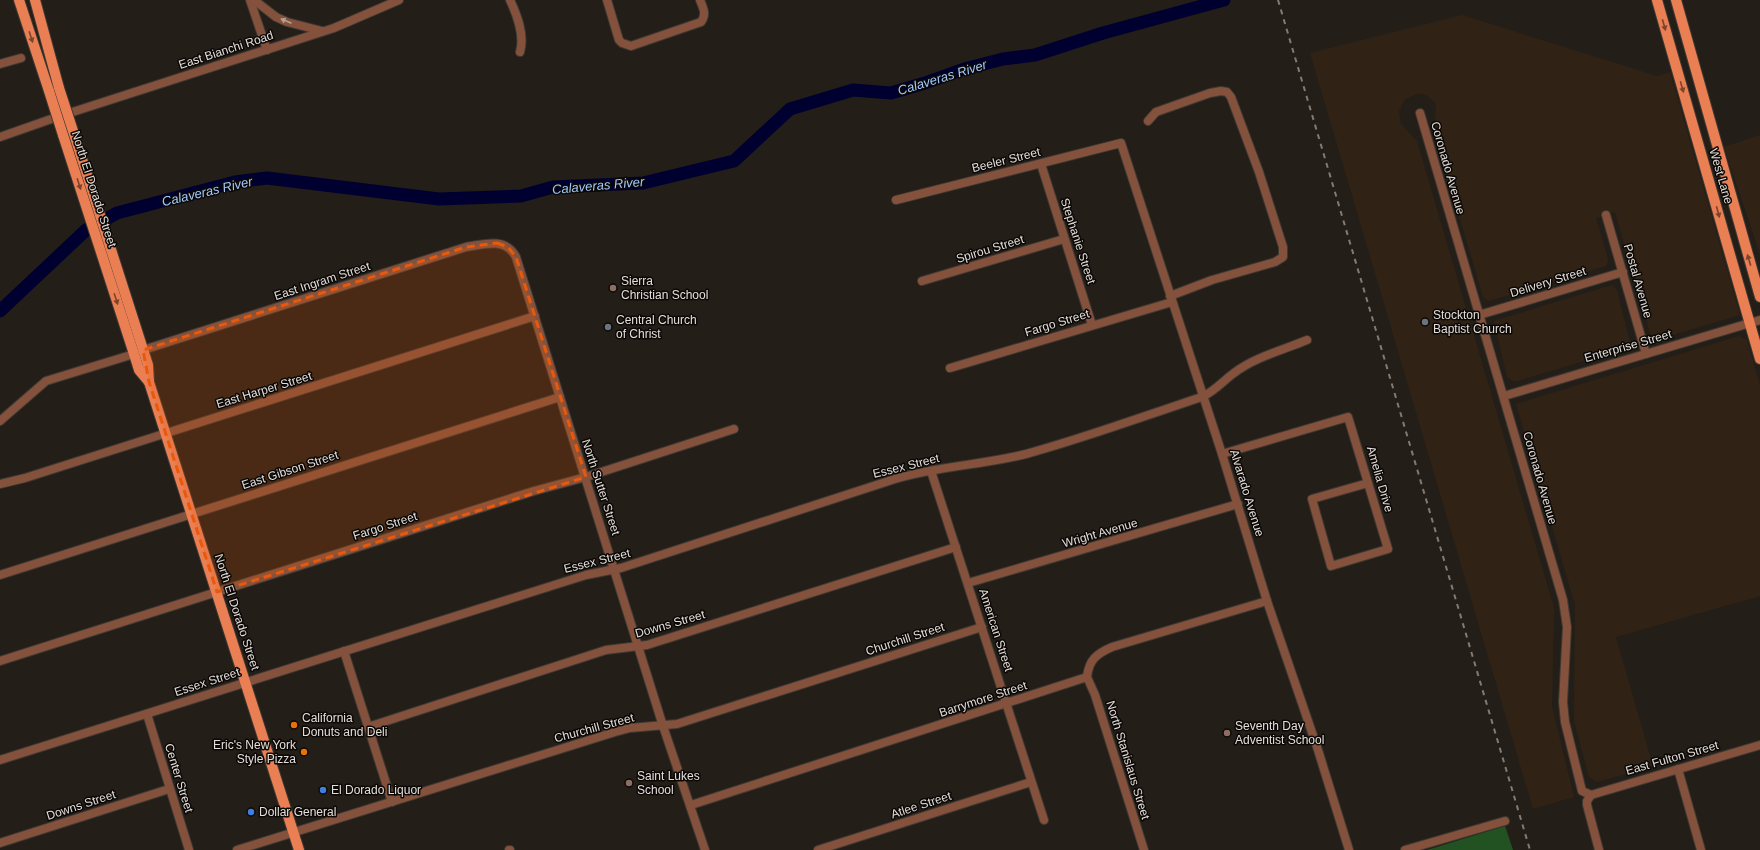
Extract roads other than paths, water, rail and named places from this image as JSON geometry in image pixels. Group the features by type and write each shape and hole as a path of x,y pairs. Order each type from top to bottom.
{"main road":[{"name":"North El Dorado Street","path":"19,0 104,262 138,352 148,365 149,382 165,434 299,850"},
{"name":"North El Dorado Street","path":"35,0 59,88 114,259 138,352"},
{"name":"West Lane","path":"1657,0 1760,359"},
{"name":"West Lane","path":"1676,0 1737,221 1760,298"},
{"path":"1689,113 1700,128 1704,143 1707,146 1717,147"},
{"path":"1707,174 1714,174 1719,179 1727,205 1737,221"}],"street":[{"path":"250,0 267,50"},
{"path":"254,0 276,17 287,22 323,31"},
{"name":"East Bianchi Road","path":"0,137 57,117 323,31 399,0"},
{"path":"510,0 520,27 522,45 520,52"},
{"path":"607,0 619,40 626,45 631,46 697,24 704,19 705,11 700,0"},
{"path":"0,64 21,58"},
{"name":"Fargo Street","path":"950,368 1092,325 1171,299 1212,280 1275,262 1283,258 1284,247 1232,97 1227,92 1221,91 1210,93 1156,112 1148,121"},
{"name":"Coronado Avenue","path":"1420,113 1563,600 1567,634 1563,702 1565,722 1582,791 1591,795"},
{"name":"Alvarado Avenue","path":"1121,143 1202,397 1238,504 1267,601 1293,674 1349,850"},
{"name":"Beeler Street","path":"896,200 1121,143"},
{"name":"Stephanie Street","path":"1041,164 1092,325"},
{"name":"Postal Avenue","path":"1606,215 1646,354"},
{"name":"Spirou Street","path":"922,282 1064,239"},
{"name":"East Ingram Street","path":"0,421 46,381 466,248 497,243 508,247"},
{"name":"North Sutter Street","path":"508,247 516,257 663,726 705,850"},
{"name":"Delivery Street","path":"1479,315 1623,272"},
{"name":"East Harper Street","path":"0,484 25,478 535,316"},
{"name":"Enterprise Street","path":"1504,396 1760,320"},
{"name":"Essex Street","path":"0,760 586,575 614,570 895,479 931,470 1025,454 1202,397 1214,391 1234,372 1269,355 1307,340"},
{"name":"East Gibson Street","path":"0,575 560,397"},
{"name":"Amelia Drive","path":"1222,454 1348,417 1368,483 1388,549 1331,566 1312,499 1368,483"},
{"name":"Fargo Street","path":"0,661 534,492 586,477 734,428"},
{"name":"American Street","path":"931,470 1044,820"},
{"name":"Wright Avenue","path":"968,583 1238,504"},
{"name":"Downs Street","path":"368,727 606,650 647,645 956,547"},
{"path":"1087,677 1089,664 1096,656 1112,647 1267,601"},
{"name":"Churchill Street","path":"237,850 615,732 634,728 676,724 982,627"},
{"path":"344,651 392,802"},
{"name":"Barrymore Street","path":"691,805 1087,677"},
{"name":"North Stanislaus Street","path":"1087,677 1095,695 1144,850"},
{"name":"Center Street","path":"147,714 189,850"},
{"name":"East Fulton Street","path":"1591,795 1760,745"},
{"path":"1678,769 1701,850"},
{"name":"Atlee Street","path":"818,850 1031,782"},
{"name":"Downs Street","path":"0,843 169,789"},
{"path":"1591,795 1586,806 1599,850"},
{"path":"1406,850 1505,821"}],"waterway":[{"name":"Calaveras River","path":"0,311 86,230 117,213 235,182 267,178 439,199 521,196 553,187 643,183 734,161 790,109 853,90 891,93 964,69 1003,59 1035,55 1103,33 1224,0"}],"railway":[{"path":"1278,0 1530,850"}],"place":[{"name":"Sierra Christian School","path":"613,288"},
{"name":"Stockton Baptist Church","path":"1425,322"},
{"name":"Central Church of Christ","path":"608,327"},
{"name":"California Donuts and Deli","path":"294,725"},
{"name":"Seventh Day Adventist School","path":"1227,733"},
{"name":"Eric's New York Style Pizza","path":"304,752"},
{"name":"Saint Lukes School","path":"629,783"},
{"name":"El Dorado Liquor","path":"323,790"},
{"name":"Dollar General","path":"251,812"}]}
